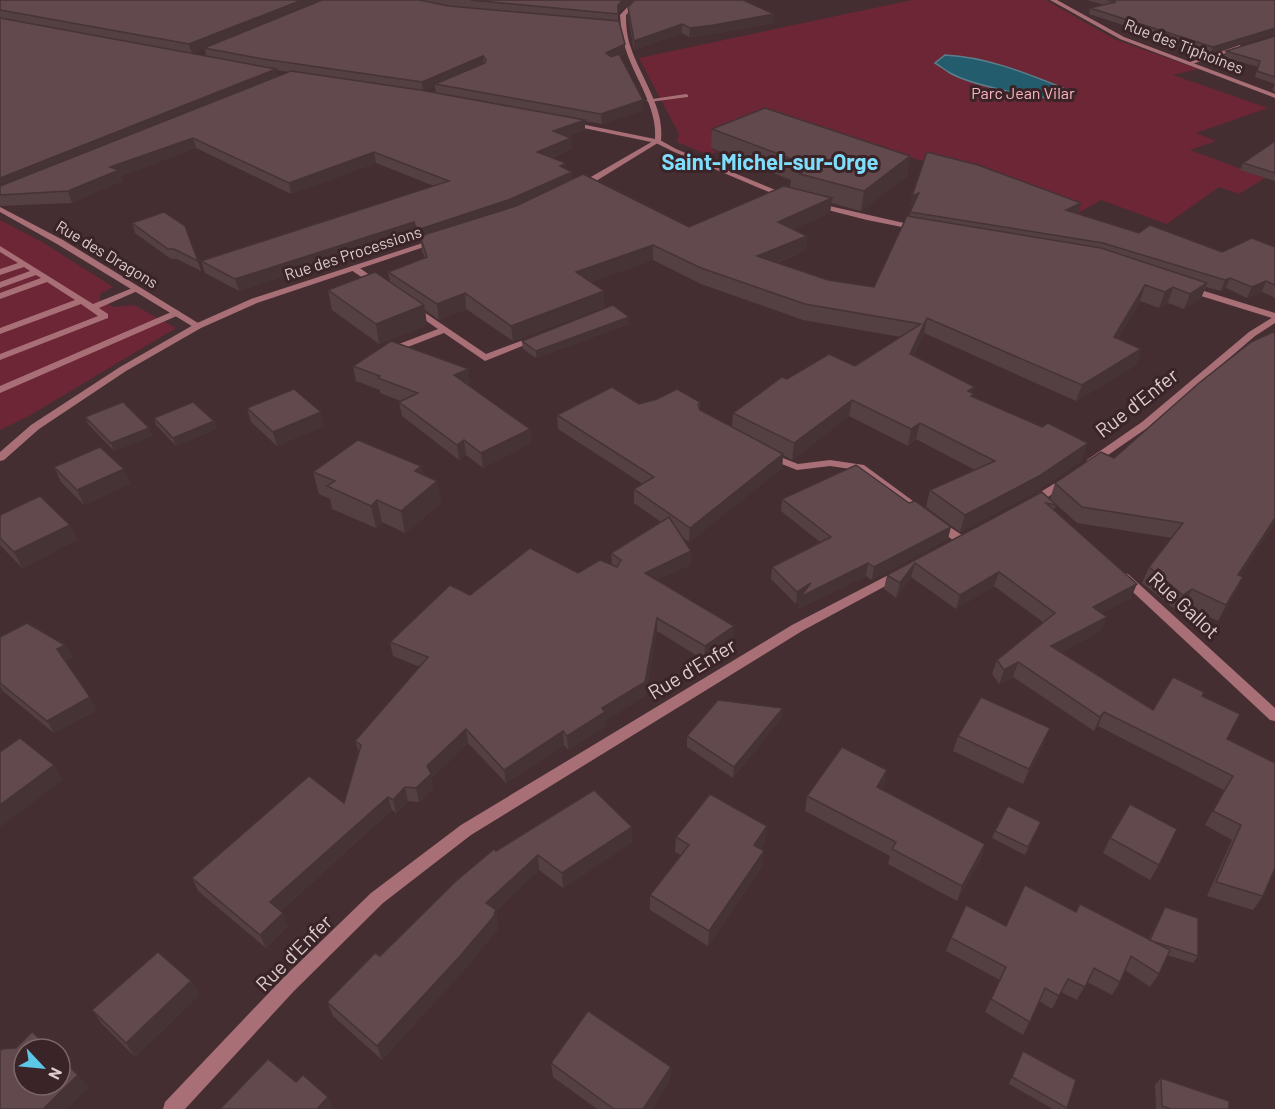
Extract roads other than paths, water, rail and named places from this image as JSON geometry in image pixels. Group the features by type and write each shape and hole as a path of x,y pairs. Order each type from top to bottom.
{"street":[{"path":"570,192 658,141 660,133 649,100 630,57 622,26 623,15 637,0"},
{"name":"Rue des Tiphoines","path":"1053,0 1122,38 1275,96"},
{"path":"612,25 622,26"},
{"path":"1190,63 1252,44"},
{"path":"621,59 630,57"},
{"path":"649,100 686,96"},
{"path":"560,122 658,141 674,150 791,198"},
{"path":"801,200 880,221 926,230"},
{"name":"Rue des Dragons","path":"0,209 60,242 198,326"},
{"name":"Rue des Processions","path":"0,458 35,427 123,369 198,326 254,301 442,239"},
{"path":"0,249 105,316 0,357"},
{"path":"0,272 24,264"},
{"path":"354,268 390,292"},
{"path":"0,285 37,272"},
{"path":"0,296 48,279"},
{"path":"1177,285 1275,317"},
{"path":"92,308 138,290"},
{"path":"399,298 485,358 551,332"},
{"path":"0,331 81,301"},
{"path":"0,390 176,313"},
{"name":"Rue d'Enfer","path":"1020,509 1043,502 1146,424 1275,317"},
{"path":"381,354 444,330"},
{"path":"762,451 797,467 830,463 860,467 961,540"},
{"name":"Rue d'Enfer","path":"172,1109 288,985 377,898 466,830 797,628 910,568"},
{"name":"Rue Gallot","path":"1115,568 1275,716"}],"water":[{"path":"945,55 977,59 1023,72 1068,90 1068,97 1027,95 974,82 950,73 935,63"}],"district":[{"name":"Saint-Michel-sur-Orge","path":"770,162"}],"park label":[{"name":"Parc Jean Vilar","path":"1023,93"}]}
